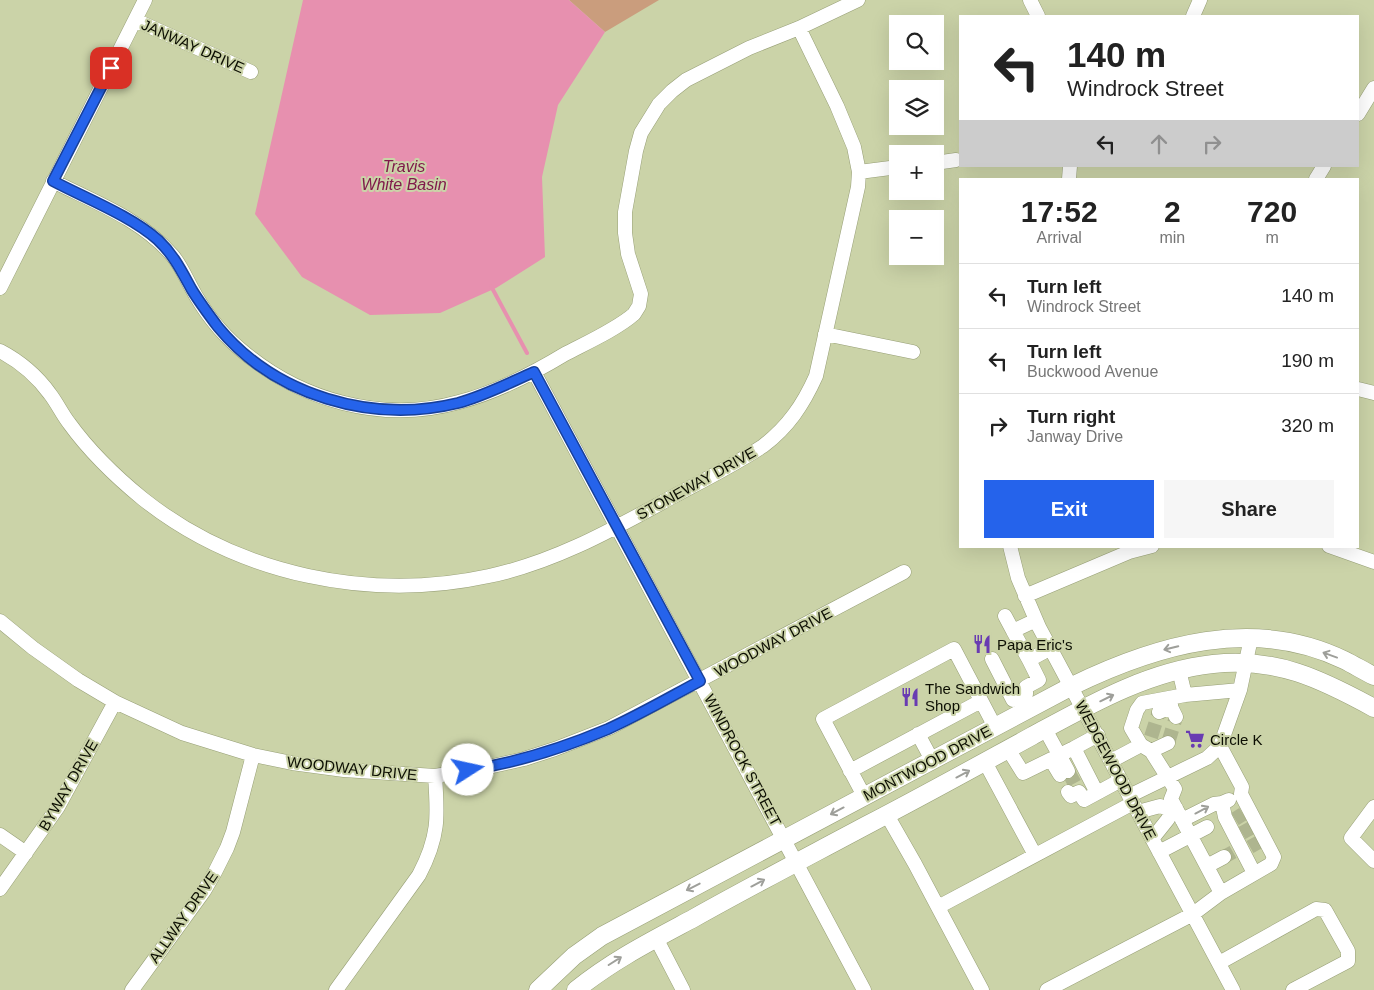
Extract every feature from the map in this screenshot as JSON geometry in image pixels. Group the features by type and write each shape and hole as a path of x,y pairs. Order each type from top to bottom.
{"main road":[{"name":"MONTWOOD DRIVE","path":"538,990 574,956 602,936 995,727 1017,707 1072,686 1105,670 1151,653 1193,642 1251,638 1293,644 1316,650 1342,659 1374,676"},
{"name":"MONTWOOD DRIVE","path":"576,990 614,961 656,938 1082,709 1147,679 1180,670 1216,664 1247,663 1268,665 1319,679 1374,708"},
{"path":"925,764 930,792"}],"street":[{"name":"JANWAY DRIVE","path":"0,288 145,0"},
{"path":"53,181 131,221 160,242 173,256 203,307 219,328 238,348 282,380 302,390 336,402 359,407 413,410 458,403 488,393 534,372 630,318 638,306 641,294 628,254 625,233 626,212 636,150 642,133 659,104 686,80 749,48 799,28 858,0"},
{"path":"1030,0 1038,15"},
{"path":"1193,15 1200,0"},
{"name":"JANWAY DRIVE","path":"135,20 251,72"},
{"name":"STONEWAY DRIVE","path":"0,351 26,368 39,380 69,424 91,450 118,478 144,500 171,519 222,547 255,561 295,573 354,584 428,585 491,576 533,564 569,550 618,527 754,452 776,436 793,418 816,376 858,187 859,172 854,147 799,28"},
{"path":"1359,112 1374,88"},
{"path":"944,162 956,160"},
{"path":"1317,178 1323,167"},
{"path":"859,172 889,168"},
{"path":"825,334 913,352"},
{"name":"WINDROCK STREET","path":"534,372 785,838 864,990"},
{"path":"1359,389 1374,393"},
{"name":"WEDGEWOOD DRIVE","path":"1011,548 1025,596 1036,620 1233,990"},
{"path":"1336,548 1374,562"},
{"path":"1025,596 1128,549"},
{"name":"WOODWAY DRIVE","path":"0,621 70,675 115,702 182,733 253,755 344,770 436,776 492,766 555,749 609,728 904,572"},
{"path":"992,658 1017,707 1026,694 1026,687 1039,680 1005,616"},
{"path":"1013,631 1036,620"},
{"path":"938,907 1133,804 1167,778 1207,758 1220,746 1240,690 1251,638"},
{"path":"1028,660 1051,648"},
{"path":"864,796 823,719 945,653 954,649 995,727"},
{"path":"1180,670 1185,695"},
{"path":"1147,679 1166,707"},
{"path":"1221,893 1177,813 1171,799 1174,789 1167,778 1154,745 1131,728 1137,710 1142,703 1166,707 1185,695 1240,690"},
{"path":"850,771 981,701"},
{"name":"BYWAY DRIVE","path":"0,889 58,807 115,702"},
{"path":"1046,729 1055,757 1064,773"},
{"path":"918,734 925,764"},
{"path":"1008,749 1023,774 1098,735"},
{"path":"1110,761 1154,745"},
{"path":"1160,852 1228,817 1242,787 1220,746"},
{"path":"1074,748 1097,793"},
{"name":"ALLWAY DRIVE","path":"132,990 204,891 219,864 233,832 253,755"},
{"path":"985,762 1035,855"},
{"path":"336,990 419,875 425,863 432,844 438,815 436,776"},
{"path":"1075,790 1084,800 1121,780"},
{"path":"1228,817 1240,794"},
{"path":"1133,804 1160,806 1177,813"},
{"path":"1152,839 1168,819 1177,813 1214,804 1228,817 1245,842 1254,873"},
{"path":"1374,808 1352,838 1374,861"},
{"path":"887,815 982,990"},
{"path":"1046,990 1193,914 1221,893 1271,864 1274,857 1245,842 1228,817"},
{"path":"0,835 26,853"},
{"path":"1207,866 1245,842"},
{"path":"1219,963 1316,909 1325,910 1348,951 1348,961 1293,990"},
{"path":"656,938 683,990"}],"shaded area":[{"path":"569,0 659,0 605,32"}],"water":[{"name":"Travis White Basin","path":"303,0 569,0 605,32 558,105 542,177 545,257 496,288 440,313 370,315 302,277 255,214"}],"waterway":[{"path":"491,286 527,353"}],"tunnel":[{"path":"1151,737 1159,712"},
{"path":"1168,743 1176,717"},
{"path":"1068,771 1077,788"},
{"path":"1235,819 1243,814"},
{"path":"1242,833 1251,828"},
{"path":"1250,847 1259,842"},
{"path":"1224,857 1233,852"}],"place":[{"name":"Papa Eric's","path":"982,644"},
{"name":"The Sandwich Shop","path":"910,697"},
{"name":"Circle K","path":"1195,739"}],"route":[{"path":"111,68 53,181 147,231 173,256 203,307 238,348 259,365 302,390 336,402 359,407 413,410 458,403 488,393 534,372 700,681 609,728 555,749 524,759 468,770"}]}
